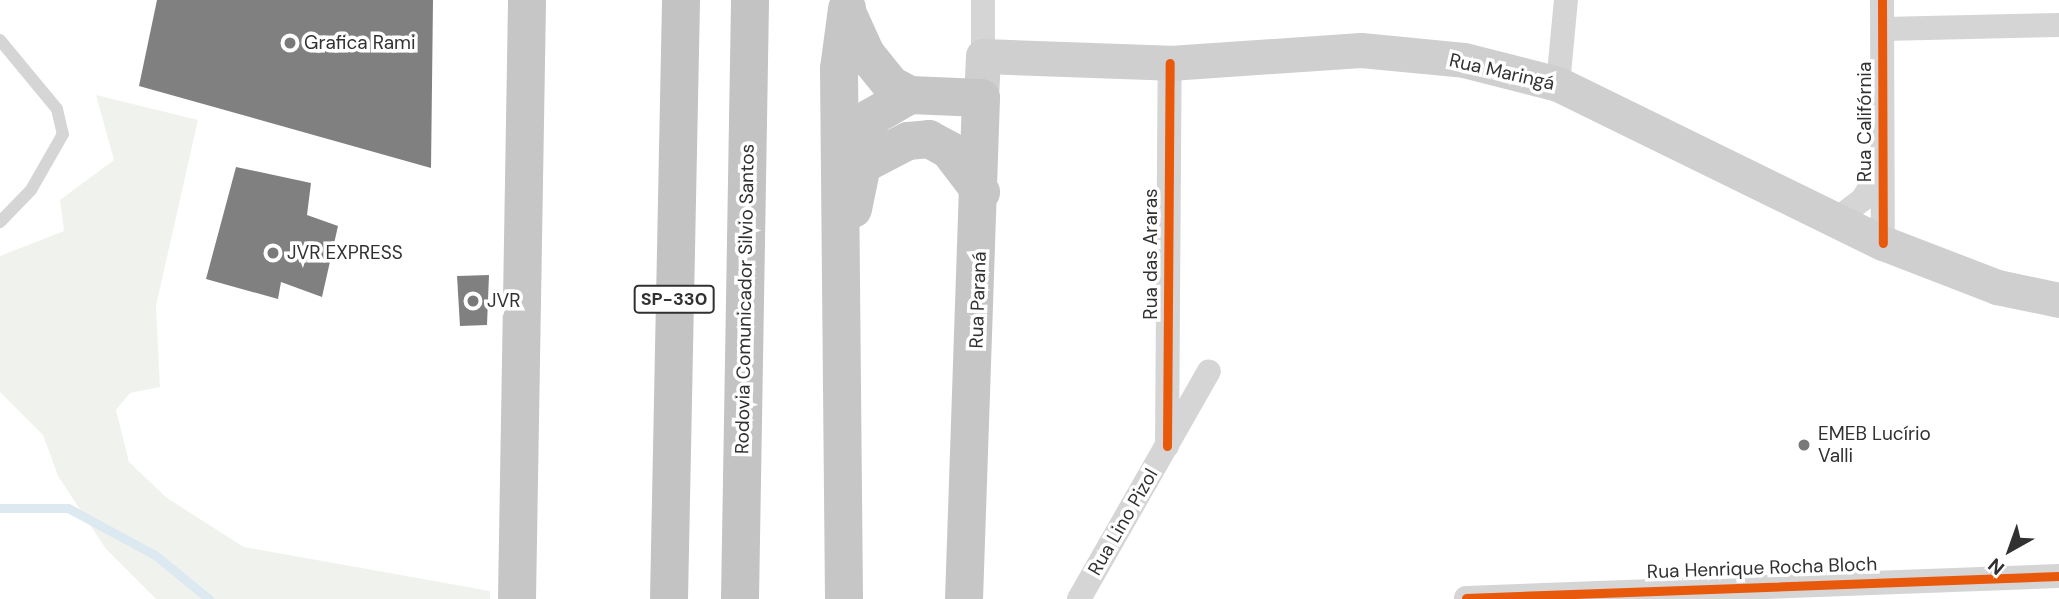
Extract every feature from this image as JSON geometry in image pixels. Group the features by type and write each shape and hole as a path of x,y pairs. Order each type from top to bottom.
{"highway":[{"path":"517,599 527,0"},
{"name":"SP-330","path":"669,599 681,0"},
{"name":"Rodovia Comunicador Silvio Santos","path":"740,599 750,0"},
{"path":"847,6 878,73 909,95"},
{"path":"844,599 839,69 847,6"},
{"path":"840,294 870,118 909,95 981,98"},
{"name":"Rua Paraná","path":"964,599 981,191 981,98"},
{"path":"862,165 897,146 929,139 949,150 981,191"}],"main road":[{"name":"Rua Maringá","path":"983,56 1170,63 1360,50 1464,60 1558,85 1882,243 1997,287 2059,300"},
{"name":"Rua Paraná","path":"981,98 983,56"}],"street":[{"name":"Rua Paraná","path":"983,0 983,56"},
{"path":"1558,85 1566,0"},
{"name":"Rua Califórnia","path":"1882,0 1882,243"},
{"path":"1883,29 2059,25"},
{"name":"Rua das Araras","path":"1167,446 1170,63"},
{"name":"Rua Califórnia","path":"1834,221 1862,200 1883,166"},
{"name":"Rua Lino Pizol","path":"1079,599 1209,371"},
{"name":"Rua Henrique Rocha Bloch","path":"1466,598 1791,592 2059,576"}],"lane":[{"path":"0,40 57,108 63,134 32,190 0,222"}],"shaded area":[{"path":"96,95 198,120 156,306 160,387 130,393 116,410 129,462 167,498 244,547 490,591 490,599 156,599 106,549 58,476 43,435 0,392 0,256 64,231 60,200 114,160"}],"building":[{"name":"Grafica Rami","path":"157,0 433,0 431,168 139,86"},
{"name":"JVR EXPRESS","path":"236,167 311,183 307,215 338,226 322,297 281,282 278,299 206,279"},
{"name":"JVR","path":"489,275 487,325 460,326 457,276"}],"waterway":[{"path":"0,508 68,508 155,555 209,599"}],"cycle path":[{"path":"1882,0 1883,243"},
{"path":"1167,446 1170,63"},
{"path":"1466,598 2059,576"}],"place":[{"name":"Grafica Rami","path":"290,43"},
{"name":"JVR EXPRESS","path":"273,253"},
{"name":"JVR","path":"473,301"},
{"name":"EMEB Lucírio Valli","path":"1804,445"}]}
